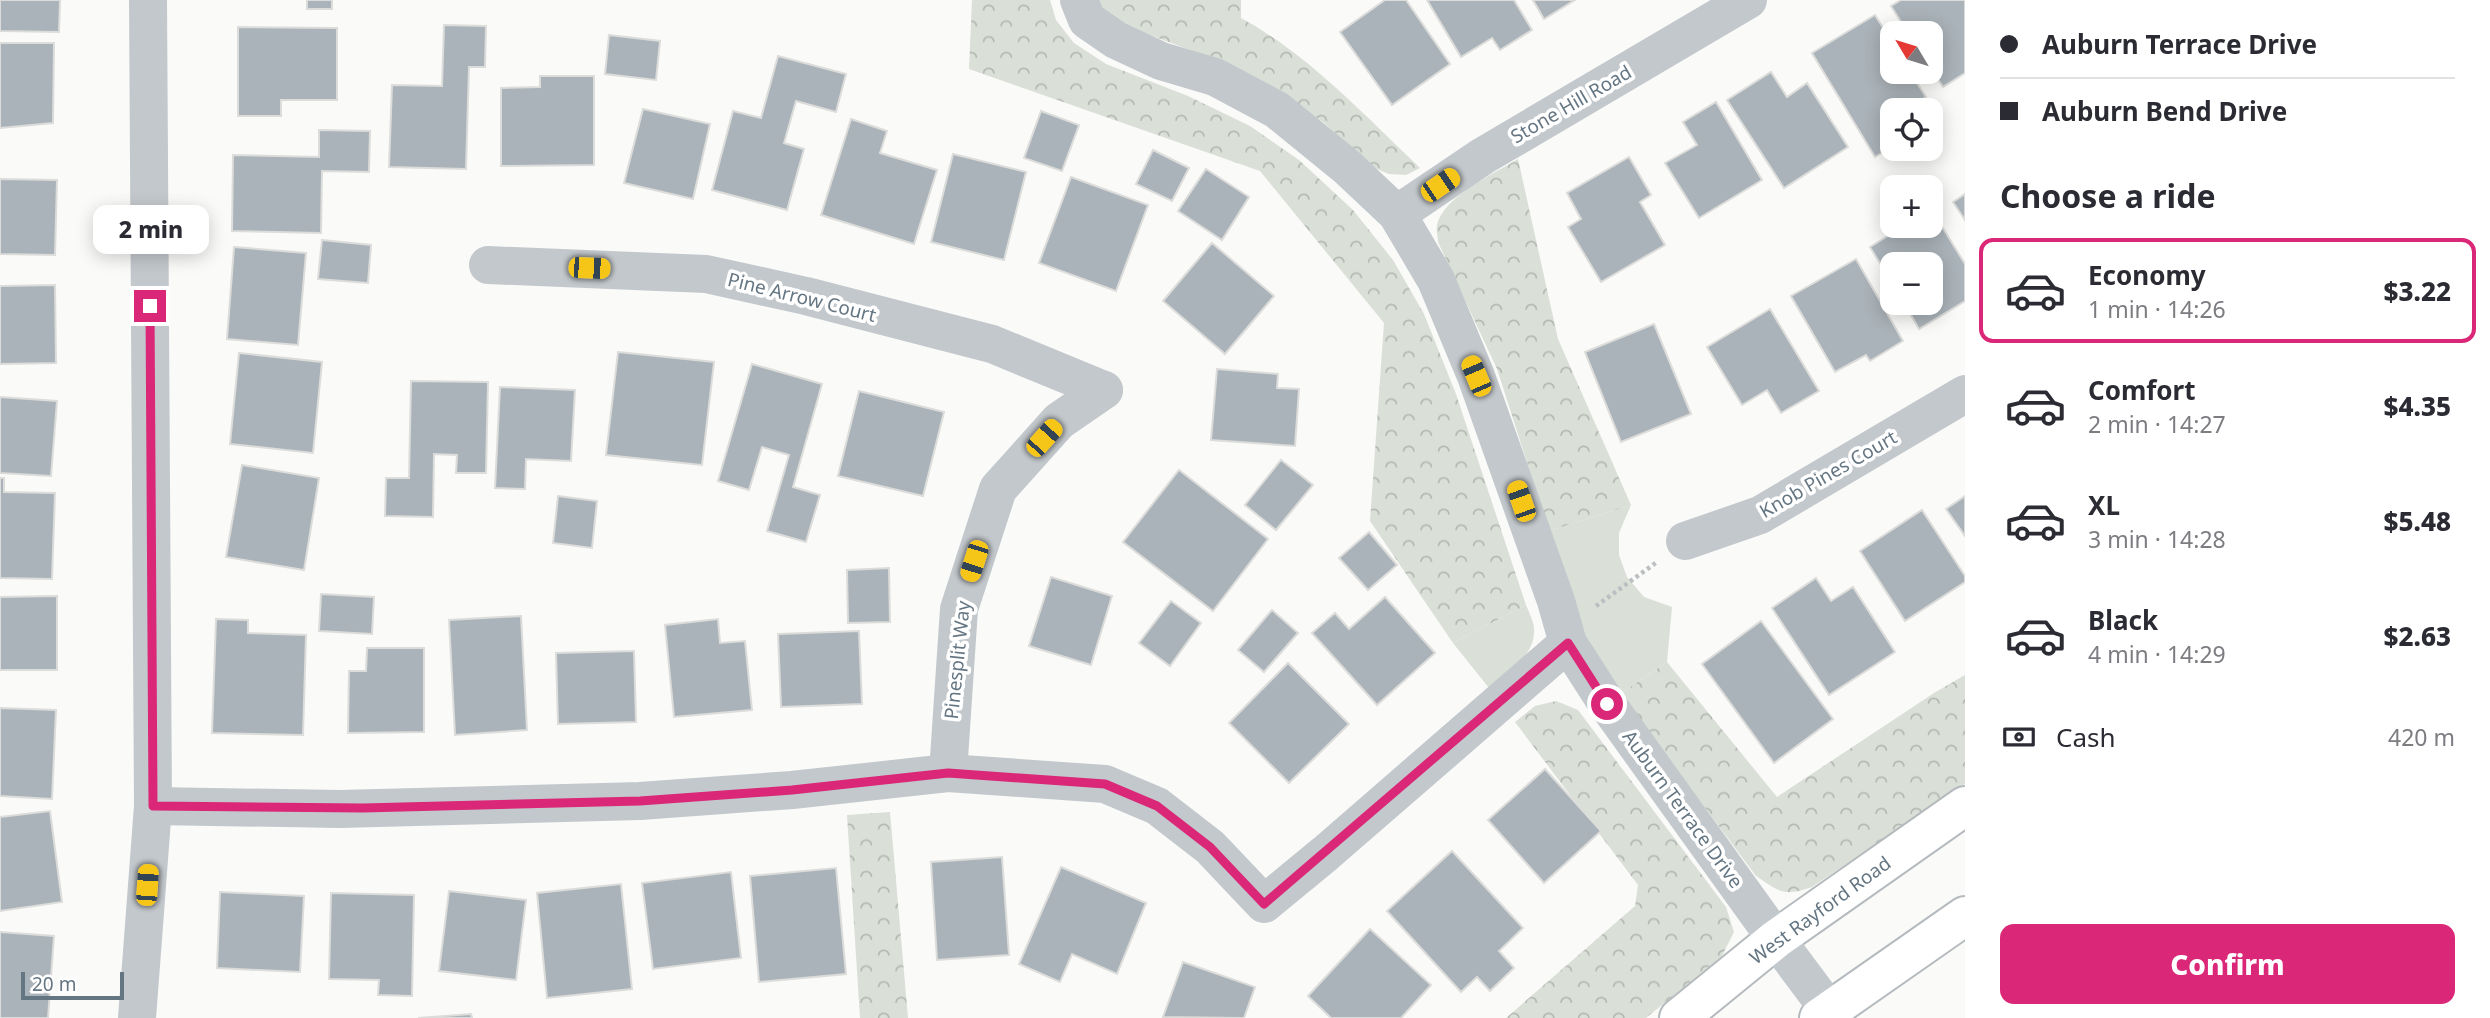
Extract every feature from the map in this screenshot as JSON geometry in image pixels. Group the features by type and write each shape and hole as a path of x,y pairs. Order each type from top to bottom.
{"main road":[{"name":"West Rayford Road","path":"1679,1018 1776,939 1965,806"},
{"path":"1828,1015 1965,916"}],"street":[{"path":"136,1018 153,806 148,0"},
{"name":"Auburn Terrace Drive","path":"1079,0 1087,20 1116,40 1161,61 1215,78 1277,110 1347,167 1397,214 1436,280 1476,376 1566,636 1607,704 1828,1015"},
{"name":"Stone Hill Road","path":"1397,214 1483,156 1748,0"},
{"name":"Pine Arrow Court","path":"488,265 706,274 806,296 992,344 1104,390"},
{"name":"Pinesplit Way","path":"948,773 959,609 998,489 1059,421 1104,390"},
{"name":"Knob Pines Court","path":"1685,541 1760,515 1965,394"},
{"path":"153,806 379,808 640,801 792,790 948,773 1105,784 1157,806 1210,847 1264,904 1566,636"}],"path":[{"path":"1566,636 1685,541"}],"green space":[{"path":"972,0 1050,0 1056,20 1074,43 1106,64 1188,96 1250,126 1299,160 1353,210 1393,260 1424,314 1456,394 1526,605 1453,643 1370,521 1384,323 1260,171 969,69"},
{"path":"1097,0 1241,0 1241,18 1313,68 1420,168 1406,175 1389,174 1372,167 1324,123 1276,90 1214,59 1134,29 1103,10"},
{"path":"1518,159 1558,339 1631,505 1549,531 1497,369 1438,242 1437,231 1441,215 1459,196"},
{"path":"1631,505 1619,533 1619,555 1627,577 1644,597 1672,607 1667,662 1620,694 1586,636 1549,531"},
{"path":"1526,605 1533,622 1533,641 1518,664 1489,688 1453,643"},
{"path":"1667,662 1777,797 1965,675 1965,784 1812,887 1794,892 1777,889 1756,876 1620,694"},
{"path":"1556,701 1578,710 1726,907 1734,932 1722,956 1646,1018 1506,1018 1635,906 1638,885 1515,722 1535,706"},
{"path":"890,812 908,1018 860,1018 847,815"}],"building":[{"path":"0,0 60,0 59,32 0,31"},
{"path":"307,0 332,0 332,9 307,9"},
{"path":"1385,0 1406,0 1450,64 1392,105 1340,32"},
{"path":"1427,0 1514,0 1532,30 1500,50 1492,38 1461,57"},
{"path":"1533,0 1575,0 1544,19"},
{"path":"1901,0 1965,0 1965,73 1943,87 1943,21 1900,21 1891,6"},
{"path":"1875,15 1880,23 1880,84 1918,84 1926,97 1880,98 1880,154 1875,157 1812,53"},
{"path":"444,25 486,26 485,67 469,67 466,169 389,167 392,85 442,86"},
{"path":"238,27 337,28 337,100 281,100 281,116 238,116"},
{"path":"609,35 660,41 656,80 605,74"},
{"path":"0,43 54,43 53,123 0,128"},
{"path":"778,56 846,74 836,112 796,101 784,143 804,149 787,210 712,190 733,111 761,118"},
{"path":"1771,72 1787,97 1807,83 1848,147 1784,188 1727,100"},
{"path":"540,76 594,76 594,165 501,166 501,88 540,87"},
{"path":"1716,102 1762,180 1699,218 1665,163 1697,145 1683,122"},
{"path":"643,109 710,124 693,199 624,183"},
{"path":"1041,111 1079,125 1062,171 1024,158"},
{"path":"851,119 887,131 880,153 937,170 914,244 821,215"},
{"path":"319,130 370,131 369,172 322,171 321,233 232,231 233,155 319,157"},
{"path":"1153,150 1189,168 1172,201 1136,184"},
{"path":"953,154 1026,172 1004,260 931,242"},
{"path":"1629,157 1651,195 1640,202 1665,245 1601,282 1568,227 1581,219 1567,193"},
{"path":"1206,169 1249,197 1222,240 1178,211"},
{"path":"1071,177 1148,205 1116,291 1039,263"},
{"path":"0,179 57,180 55,255 0,254"},
{"path":"1965,194 1965,220 1953,202"},
{"path":"1943,228 1965,264 1965,301 1943,314 1943,252 1880,252 1880,263 1870,247 1884,238 1943,238"},
{"path":"322,240 371,245 368,283 318,279"},
{"path":"1212,243 1274,296 1225,354 1163,301"},
{"path":"234,247 306,253 298,345 227,339"},
{"path":"1856,259 1880,301 1880,315 1888,315 1903,341 1870,361 1866,355 1835,372 1791,296"},
{"path":"55,285 56,363 0,364 0,286"},
{"path":"1770,309 1819,391 1781,413 1767,390 1742,405 1707,347"},
{"path":"1911,315 1942,315 1919,329"},
{"path":"1654,324 1691,414 1621,442 1585,352"},
{"path":"618,352 714,362 702,465 606,455"},
{"path":"239,353 322,362 313,453 230,444"},
{"path":"752,364 822,384 793,487 820,495 806,542 767,531 789,455 762,447 749,490 718,481"},
{"path":"1217,369 1278,374 1277,388 1299,389 1295,446 1211,440"},
{"path":"411,381 488,382 486,473 456,473 457,455 434,454 433,517 385,516 386,478 409,478"},
{"path":"500,387 575,390 571,461 526,459 525,489 495,488"},
{"path":"859,391 944,412 923,496 838,476"},
{"path":"0,397 57,401 51,476 0,473"},
{"path":"1281,460 1313,485 1276,530 1245,505"},
{"path":"242,465 319,478 304,570 226,557"},
{"path":"1179,470 1268,539 1213,611 1123,542"},
{"path":"0,478 4,478 4,492 55,493 52,579 0,578"},
{"path":"558,496 597,501 592,548 553,543"},
{"path":"1965,496 1965,536 1946,509"},
{"path":"1922,510 1965,576 1965,582 1905,621 1860,551"},
{"path":"1369,532 1397,565 1368,590 1339,558"},
{"path":"889,568 890,622 848,623 847,570"},
{"path":"1051,577 1112,596 1091,665 1029,646"},
{"path":"1816,578 1831,601 1853,587 1895,652 1829,695 1772,608"},
{"path":"321,594 374,597 372,634 319,631"},
{"path":"57,596 57,670 0,670 0,597"},
{"path":"1385,597 1435,653 1377,705 1312,633 1335,613 1349,629"},
{"path":"1171,601 1201,623 1170,666 1139,643"},
{"path":"1272,610 1298,633 1264,672 1238,650"},
{"path":"521,616 527,730 455,735 449,620"},
{"path":"216,619 248,620 248,633 306,635 303,735 212,733"},
{"path":"718,619 720,643 745,641 752,710 674,717 665,625"},
{"path":"1761,621 1833,719 1774,763 1702,664"},
{"path":"859,631 862,704 781,707 778,634"},
{"path":"367,648 424,648 424,732 348,733 349,671 366,671"},
{"path":"634,651 636,722 558,724 556,653"},
{"path":"1288,663 1349,724 1289,783 1229,723"},
{"path":"0,708 56,710 52,799 0,796"},
{"path":"1545,769 1601,831 1544,883 1488,820"},
{"path":"50,811 62,902 0,911 0,817"},
{"path":"1452,851 1523,928 1499,951 1514,968 1490,991 1477,977 1461,992 1387,911"},
{"path":"1002,857 1009,955 937,960 931,862"},
{"path":"1061,867 1146,903 1117,974 1072,954 1060,982 1019,964"},
{"path":"836,868 846,974 759,982 750,876"},
{"path":"731,872 741,958 653,969 642,883"},
{"path":"621,884 632,989 547,998 537,893"},
{"path":"449,891 526,900 516,980 439,971"},
{"path":"220,892 304,896 300,972 217,968"},
{"path":"331,893 414,895 412,996 378,995 379,980 329,979"},
{"path":"1370,929 1431,985 1401,1018 1331,1018 1308,996"},
{"path":"0,932 54,936 48,1018 0,1018"},
{"path":"1183,962 1255,987 1244,1018 1163,1017"},
{"path":"471,1014 472,1018 418,1018"}],"route":[{"path":"150,306 153,806 363,808 640,801 792,790 948,773 1105,784 1157,806 1210,847 1264,904 1568,643 1607,704"}]}
